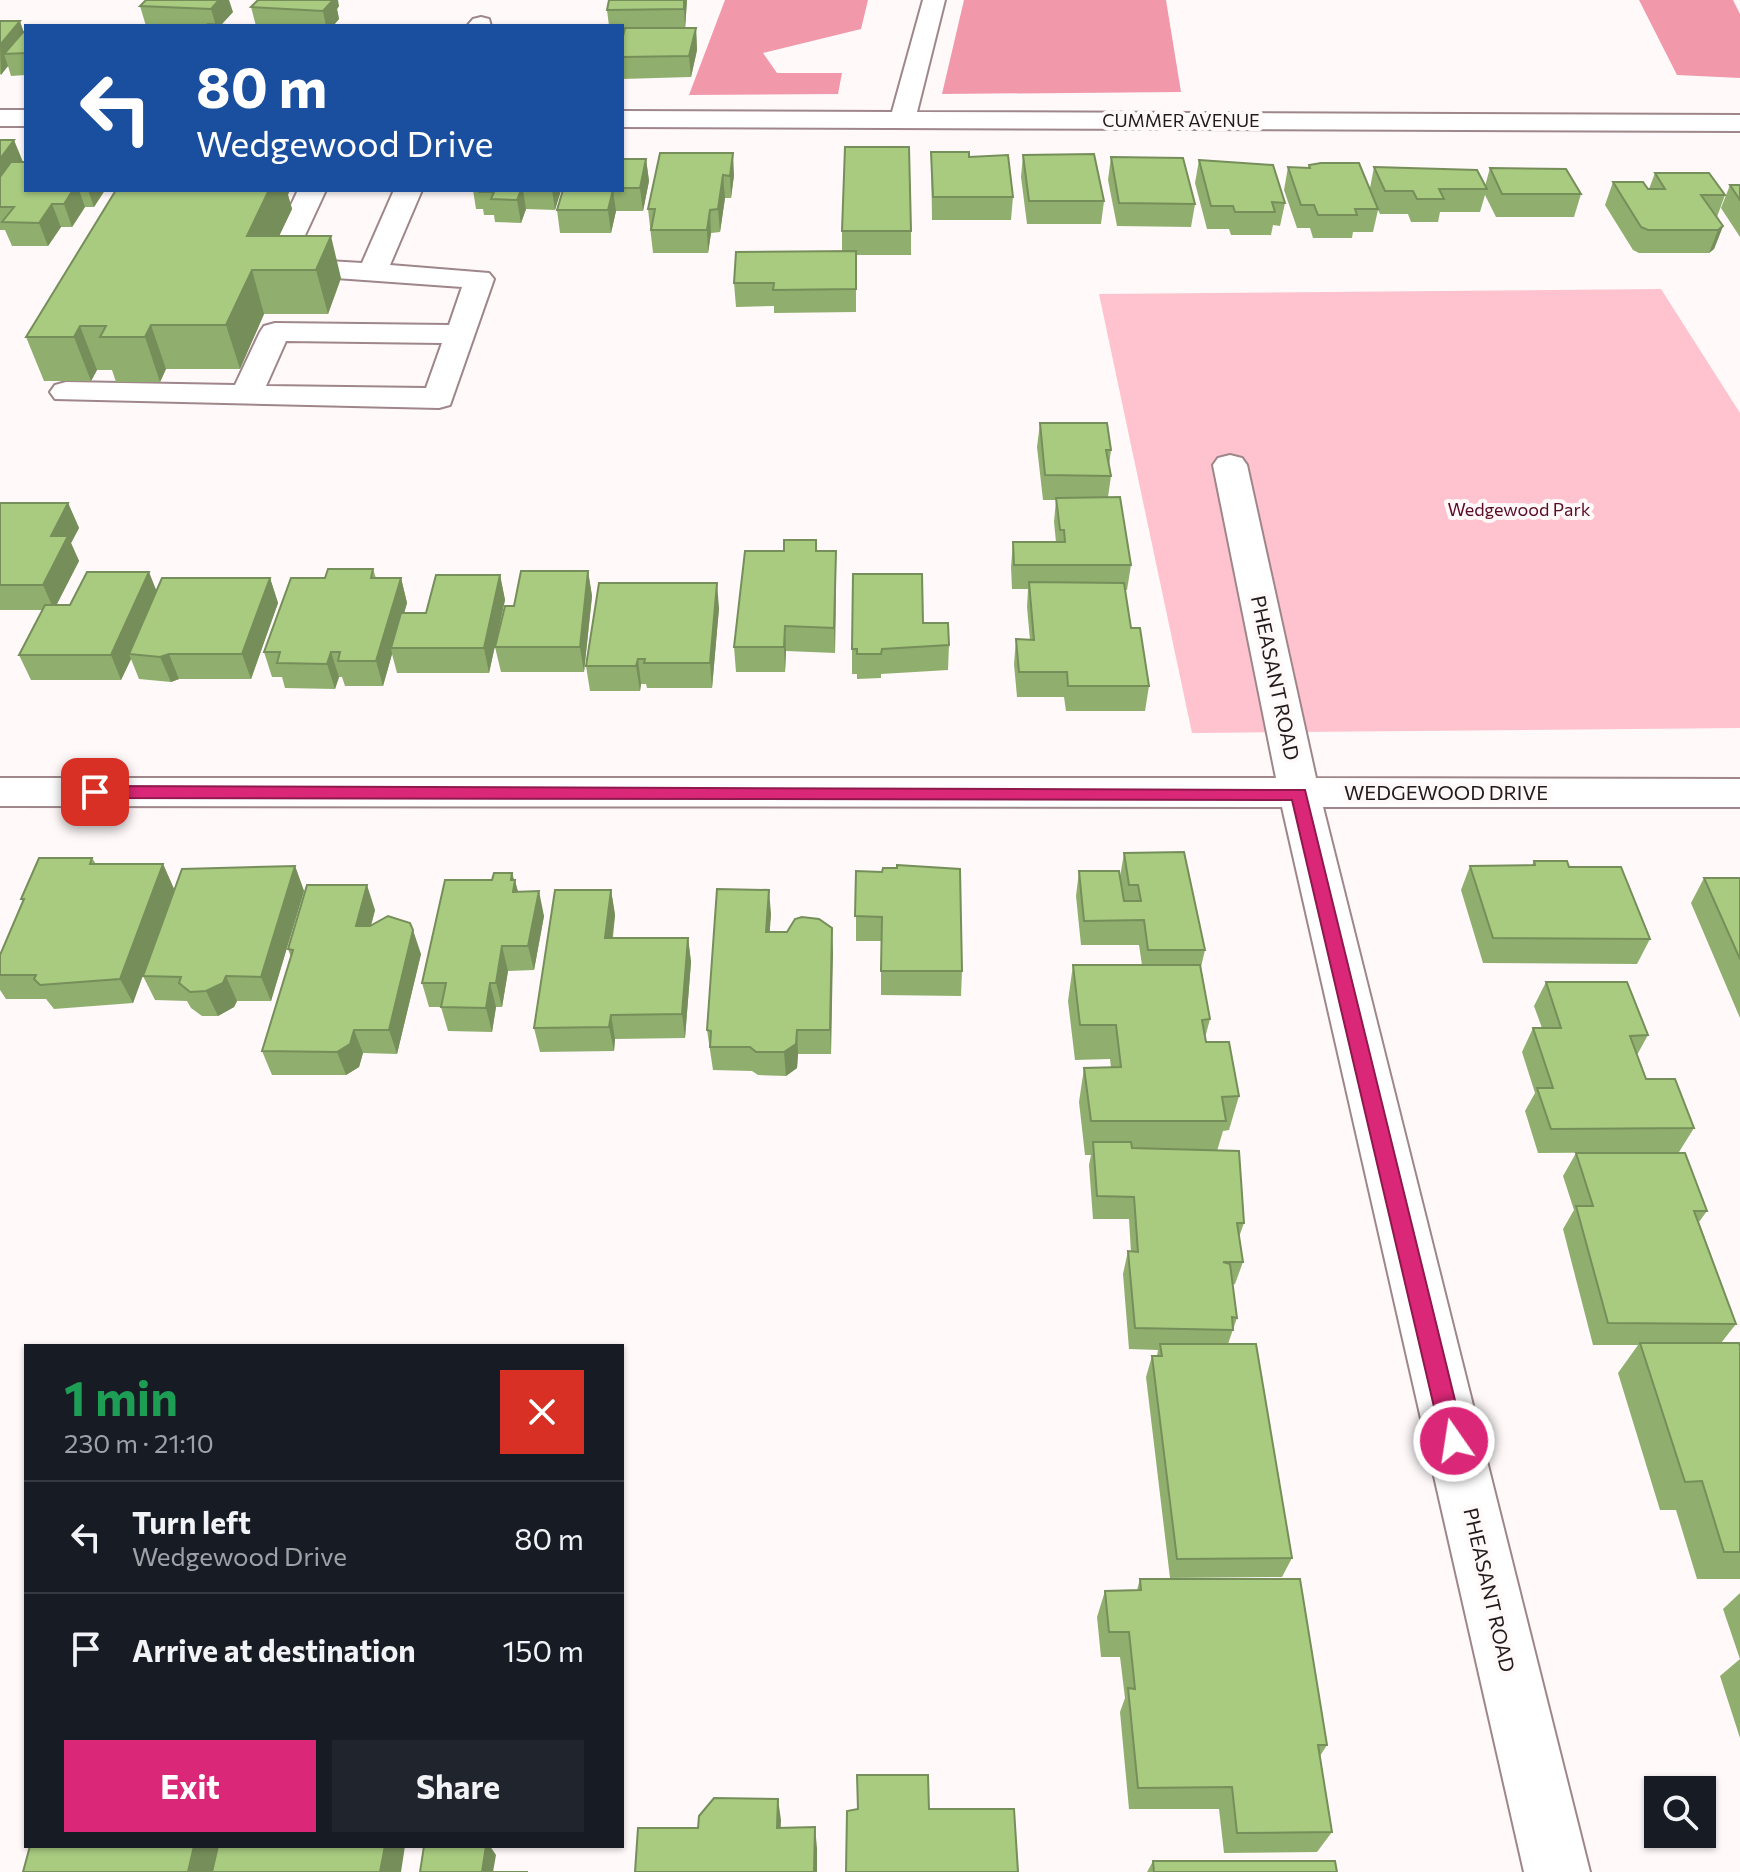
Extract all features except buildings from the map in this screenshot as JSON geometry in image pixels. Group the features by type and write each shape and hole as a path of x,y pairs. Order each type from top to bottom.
{"street":[{"path":"904,119 905,103 934,0"},
{"path":"0,118 24,118"},
{"name":"CUMMER AVENUE","path":"624,119 1740,123"},
{"path":"66,392 439,398 479,279 276,267 311,192"},
{"path":"373,272 407,192"},
{"path":"246,395 275,332 460,334"},
{"name":"PHEASANT ROAD","path":"1230,465 1299,794 1557,1872"},
{"name":"WEDGEWOOD DRIVE","path":"0,792 1740,793"}],"green space":[{"name":"Wedgewood Park","path":"1661,289 1740,413 1740,728 1192,733 1099,294"}],"shaded area":[{"path":"725,0 868,0 861,29 763,53 777,73 842,73 838,94 689,95"},
{"path":"964,0 1166,0 1181,92 942,94"},
{"path":"1639,0 1733,0 1740,14 1740,78 1677,75"}],"route":[{"path":"95,792 1299,794 1454,1441"}]}
